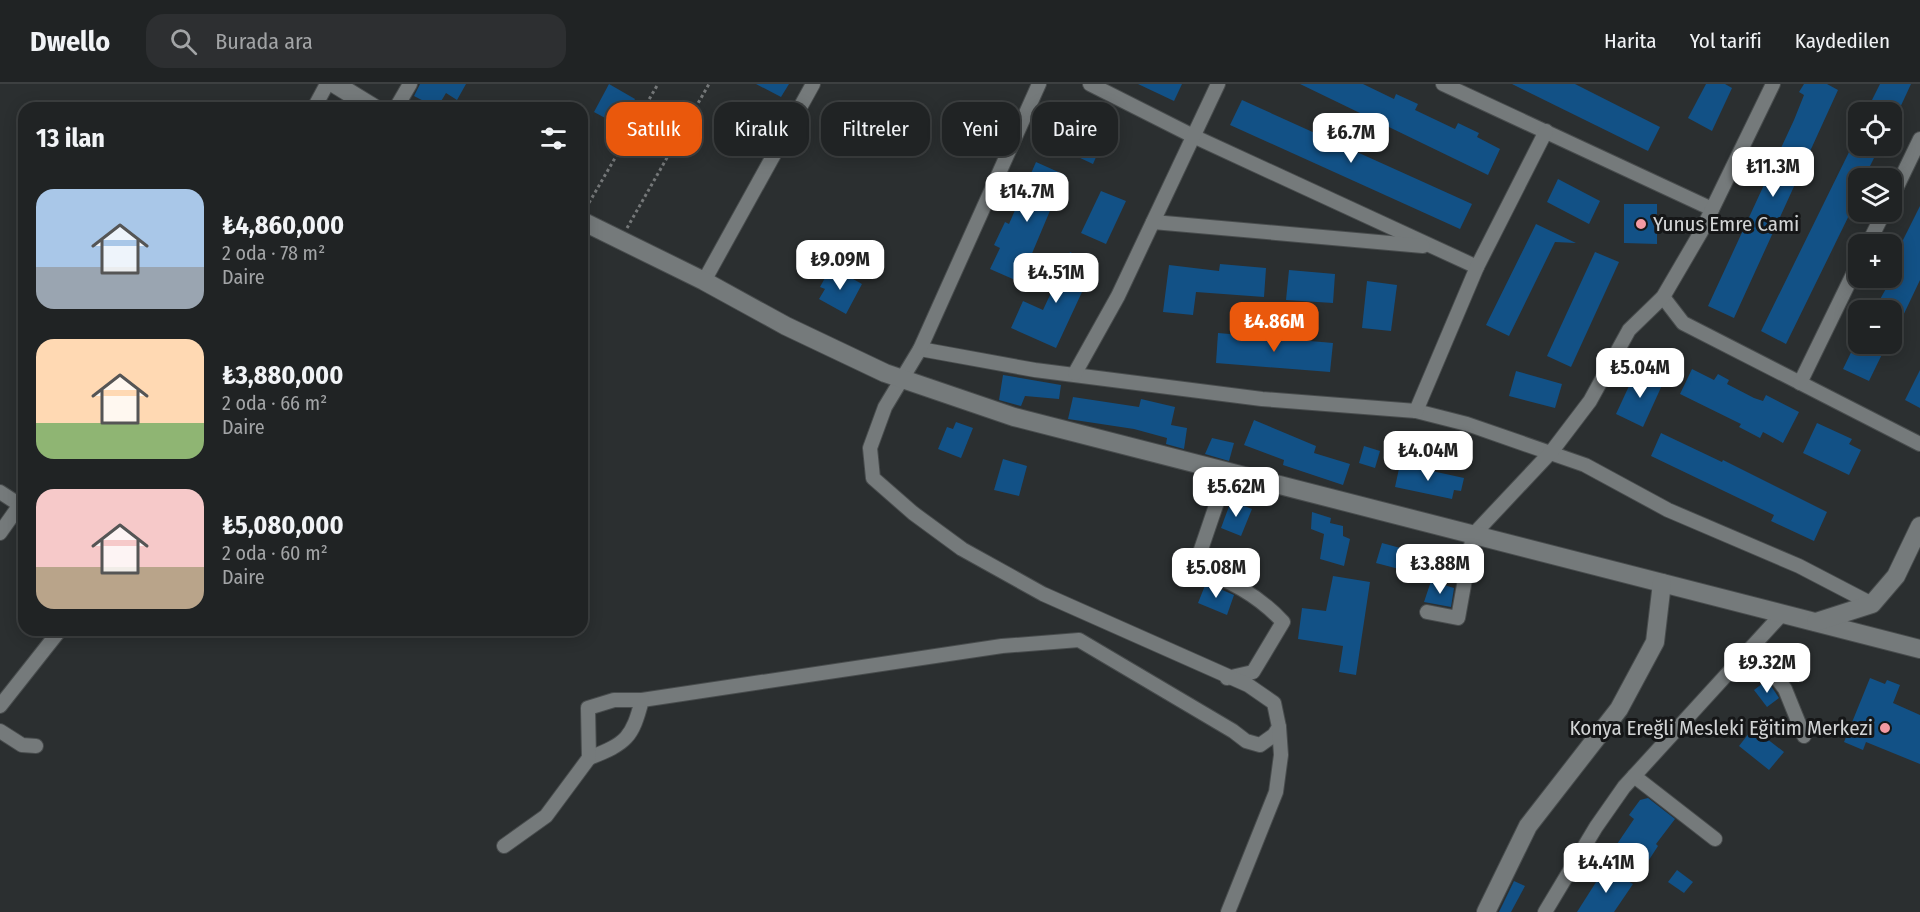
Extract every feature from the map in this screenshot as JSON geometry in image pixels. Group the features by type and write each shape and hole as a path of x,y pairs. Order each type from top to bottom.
{"street":[{"path":"317,102 327,84"},
{"path":"335,84 364,102"},
{"path":"400,102 410,84"},
{"path":"704,281 813,84"},
{"path":"1039,84 920,349 885,407 870,448 873,478 913,513 962,549 1043,594 1227,678 1248,685 1274,703 1281,755 1276,792 1227,912"},
{"path":"1090,84 1193,136 1477,267"},
{"path":"1075,373 1118,296 1218,84"},
{"path":"1443,84 1712,209"},
{"path":"1427,612 1458,618 1473,535 1552,452 1590,401 1629,330 1663,297 1712,209 1773,84"},
{"path":"1416,411 1477,267 1546,131"},
{"path":"1902,176 1920,139"},
{"path":"1153,222 1435,248"},
{"path":"588,224 704,281 786,326 901,378 1014,417 1920,649"},
{"path":"1800,383 1848,285"},
{"path":"1663,297 1683,323 1920,444"},
{"path":"920,349 1035,369 1262,399 1416,411 1552,452 1585,465 1668,510 1799,566 1872,604"},
{"path":"1227,473 1194,570 1209,573 1265,602 1283,622 1253,672 1227,678"},
{"path":"0,492 18,500"},
{"path":"0,533 18,508"},
{"path":"1816,622 1872,604 1896,576 1920,526"},
{"path":"1413,566 1468,562"},
{"path":"1486,912 1528,826 1619,709 1645,661 1655,642 1662,583"},
{"path":"1545,912 1596,826 1634,776 1782,614"},
{"path":"0,706 55,636"},
{"path":"589,758 588,708 614,699 642,700 1002,646 1079,640 1233,731 1246,741 1260,745 1279,727"},
{"path":"1753,647 1785,689 1804,736"},
{"path":"504,846 546,816 589,758 610,750 633,732 642,700"},
{"path":"0,731 22,745 36,746"},
{"path":"1634,776 1715,839"}],"path":[{"path":"588,204 658,84"},
{"path":"621,240 709,84"}],"building":[{"path":"420,84 466,84 457,100 446,93 441,102 426,102 414,96"},
{"path":"609,84 635,99 633,102 606,102 606,118 594,112"},
{"path":"756,84 789,84 781,97"},
{"path":"1138,84 1182,84 1174,101"},
{"path":"1300,84 1363,84 1394,99 1396,94 1418,104 1415,110 1455,129 1458,123 1479,133 1477,137 1500,149 1488,175"},
{"path":"1512,84 1575,84 1660,127 1648,151"},
{"path":"1706,84 1725,84 1732,88 1712,131 1688,118"},
{"path":"1804,84 1827,84 1838,90 1734,318 1708,306 1794,120 1804,95 1799,92"},
{"path":"1880,84 1911,84 1902,103 1871,102"},
{"path":"1242,100 1472,204 1460,229 1230,125"},
{"path":"1848,154 1848,156 1875,156 1869,168 1848,168 1848,217 1786,344 1761,331"},
{"path":"1076,156 1096,156 1093,164"},
{"path":"1036,162 1065,175 1020,282 990,269 1000,248 994,245 1005,222 1009,224"},
{"path":"1558,179 1600,201 1589,224 1547,202"},
{"path":"1101,191 1126,201 1106,244 1081,233"},
{"name":"Yunus Emre Cami","path":"1624,204 1657,204 1657,244 1624,243"},
{"path":"1920,206 1920,280 1902,318 1902,300 1880,300 1886,288 1902,288 1904,248 1902,242"},
{"path":"1536,224 1576,243 1555,242 1509,336 1486,325"},
{"path":"1070,252 1095,264 1056,348 1011,328 1023,301 1043,310"},
{"path":"1595,252 1619,262 1571,367 1547,356"},
{"path":"1220,264 1266,268 1264,297 1196,292 1193,315 1163,312 1169,265 1219,271"},
{"path":"835,269 862,284 846,314 819,299 825,289 820,287 826,276 831,278"},
{"path":"1289,270 1335,274 1333,303 1286,300"},
{"path":"1367,281 1397,285 1391,331 1362,328"},
{"path":"1218,333 1333,343 1330,372 1216,363"},
{"path":"1850,354 1882,354 1869,381 1843,369"},
{"path":"1692,369 1714,380 1718,374 1729,380 1727,384 1754,398 1763,401 1766,395 1799,412 1783,443 1763,432 1760,438 1739,427 1741,424 1680,394"},
{"path":"1920,370 1920,408 1905,400"},
{"path":"1516,371 1562,384 1555,408 1509,396"},
{"path":"1636,371 1663,383 1643,427 1616,414"},
{"path":"1003,375 1061,385 1059,399 1025,396 1021,406 999,400"},
{"path":"1073,397 1139,407 1141,399 1175,407 1171,425 1187,428 1184,449 1166,444 1167,438 1134,429 1068,419"},
{"path":"1254,420 1316,446 1314,453 1350,464 1343,485 1283,465 1284,460 1244,445"},
{"path":"956,422 973,428 961,458 938,449 947,427 953,429"},
{"path":"1817,423 1852,439 1849,444 1861,450 1849,475 1803,453"},
{"path":"1661,433 1722,462 1723,460 1827,512 1814,541 1771,521 1774,515 1651,456"},
{"path":"1212,438 1234,443 1229,461 1205,454"},
{"path":"1364,446 1380,451 1375,468 1359,463"},
{"path":"1003,459 1027,466 1019,496 994,490"},
{"path":"1400,464 1464,478 1461,491 1454,490 1452,499 1395,487"},
{"path":"1231,501 1252,509 1241,536 1221,528"},
{"path":"1312,512 1331,518 1330,523 1343,526 1343,536 1350,539 1344,566 1320,559 1324,534 1311,529"},
{"path":"1382,543 1404,549 1399,569 1376,563"},
{"path":"1333,576 1370,582 1356,675 1339,672 1343,646 1298,639 1302,608 1326,611"},
{"path":"1431,581 1454,588 1451,607 1424,602"},
{"path":"1206,583 1234,595 1227,615 1198,603"},
{"name":"Konya Ereğli Mesleki Eğitim Merkezi","path":"1870,678 1885,684 1887,680 1900,685 1893,703 1920,715 1920,764 1866,742 1863,750 1844,742"},
{"path":"1767,680 1779,698 1767,707 1754,690"},
{"path":"1753,728 1784,752 1769,770 1739,746"},
{"path":"1648,798 1675,819 1656,844 1658,846 1645,866 1615,847 1634,819 1629,815 1640,800"},
{"path":"1605,868 1633,884 1614,912 1577,912"},
{"path":"1677,870 1693,882 1684,893 1668,882"},
{"path":"1514,881 1525,886 1511,912 1499,912"}],"place":[{"name":"Yunus Emre Cami","path":"1641,224"},
{"name":"Konya Ereğli Mesleki Eğitim Merkezi","path":"1885,728"}]}
